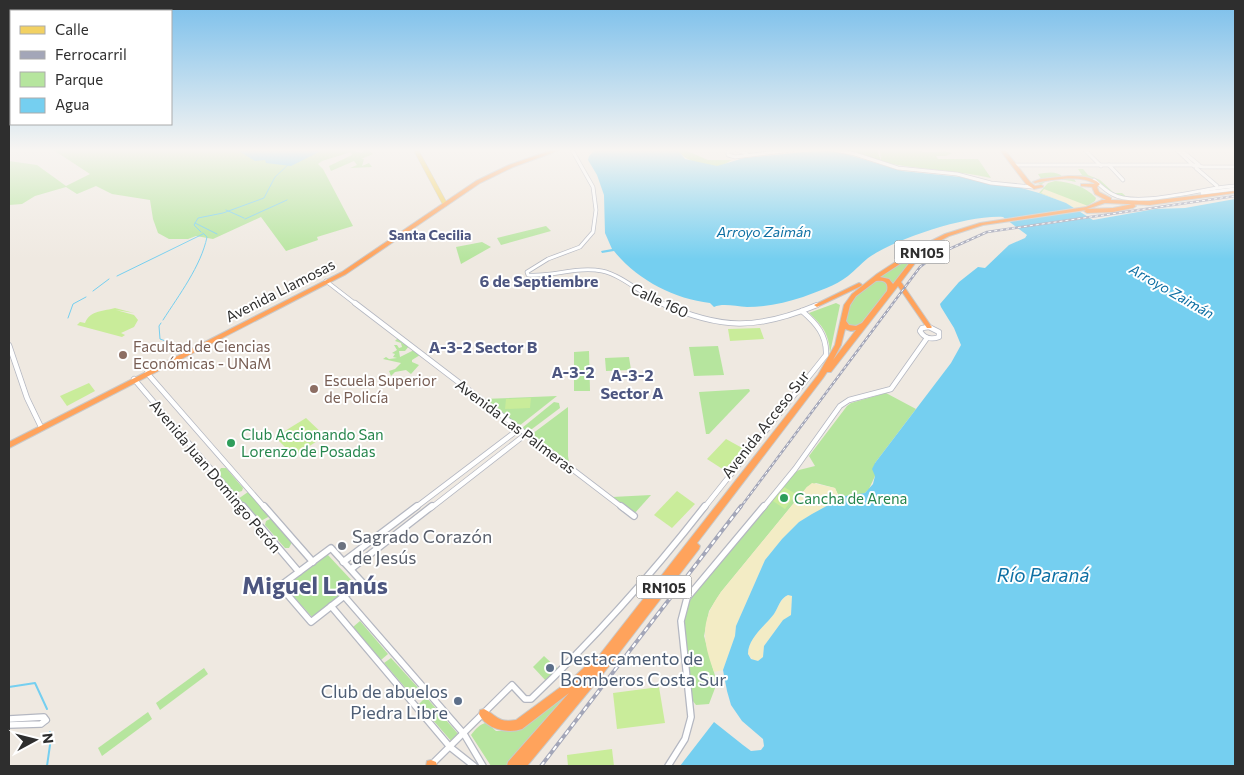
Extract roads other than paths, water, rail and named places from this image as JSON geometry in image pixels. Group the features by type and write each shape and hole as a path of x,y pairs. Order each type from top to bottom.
{"highway":[{"name":"Avenida Llamosas","path":"147,373 326,282 372,254 471,186"},
{"name":"Avenida Llamosas","path":"9,444 180,355 355,268 444,203 472,186"},
{"path":"1084,186 1097,196 1097,203 1105,210"},
{"path":"1095,186 1099,194 1123,205 1122,208"},
{"name":"RN105","path":"1105,210 1235,190"},
{"name":"RN105","path":"1097,203 1115,201 1139,204"},
{"name":"Avenida Acceso Sur","path":"1081,210 1097,203"},
{"name":"Avenida Acceso Sur","path":"512,766 592,673 821,376 838,345 843,318 850,300 868,281 947,234 974,226 1006,221 1081,210 1105,210"},
{"name":"Avenida Acceso Sur","path":"520,766 596,676 920,253 932,244 964,230 1006,221"},
{"path":"818,305 868,281 885,280 894,287 929,327"},
{"path":"818,305 831,301 840,303 843,306 844,325 848,328 863,326"},
{"path":"164,368 203,345"},
{"path":"171,358 180,355"},
{"name":"Avenida Llamosas","path":"9,444 134,380"},
{"path":"484,714 497,725 504,727 524,722 576,681 608,650"}],"main road":[{"path":"435,186 444,203"},
{"name":"Calle 160","path":"593,186 596,210 593,232 587,241 580,247 548,260 527,274 539,276 561,274 582,269 604,271 649,298 708,320 746,324 762,323 784,318 818,305"},
{"path":"1095,186 1115,197 1129,200 1157,200 1235,190"},
{"path":"1102,186 1113,195 1128,199 1163,198 1219,186"},
{"path":"1220,186 1226,190"},
{"path":"1221,186 1235,190"},
{"path":"1210,188 1216,191"},
{"name":"Avenida Las Palmeras","path":"326,282 634,516"},
{"path":"431,766 512,685 525,699 529,700 572,660 681,537 824,359 827,350 826,338 820,328 802,311"},
{"path":"929,327 937,330 940,336 934,339 927,338 920,331 922,328 929,327"},
{"path":"668,766 685,739 691,717 681,621 682,609 688,598 795,469 840,406 849,400 891,389 927,338"},
{"path":"9,345 27,398 41,426"},
{"name":"Avenida Juan Domingo Perón","path":"147,373 313,562"},
{"name":"Avenida Juan Domingo Perón","path":"134,380 299,572"},
{"path":"343,562 519,429"},
{"path":"350,569 526,434"},
{"path":"331,548 362,582 311,622 280,586 313,562 331,548"},
{"path":"344,596 464,734 483,766"},
{"path":"331,606 450,747 474,766"},
{"path":"9,719 44,717 46,720 41,724 9,725"}],"water":[{"name":"Río Paraná","path":"601,186 1010,186 1039,193 1066,203 1093,220 1155,209 1185,208 1235,199 1235,766 680,766 714,722 751,751 761,750 764,746 763,739 742,721 731,705 723,670 735,636 736,626 765,560 799,522 845,496 865,493 873,484 875,476 872,469 875,463 951,363 961,345 954,328 940,304 959,282 978,267 985,268 1009,245 1025,238 1027,235 1003,217 989,217 954,223 917,235 884,249 868,258 843,280 803,297 761,306 725,305 714,307 710,303 683,297 657,286 633,270 614,251 602,253 601,251 612,249 605,233 604,195","holes":["788,595 792,596 791,615 783,620 764,646 763,657 758,661 751,659 748,654 754,637 774,614 783,598"]}],"waterway":[{"path":"228,211 264,198 270,186"},
{"path":"245,219 287,200"},
{"path":"195,223 198,218 228,211"},
{"path":"228,211 244,218"},
{"path":"195,223 217,234"},
{"path":"195,223 194,225 201,232"},
{"path":"163,320 200,259 207,237 203,233"},
{"path":"117,276 203,234"},
{"path":"93,291 109,279"},
{"path":"68,318 73,304 86,297"},
{"path":"161,323 159,326 160,339 179,346 181,349"},
{"path":"9,687 35,683 47,709"},
{"path":"47,766 51,738 50,732"}],"railway":[{"path":"740,508 920,267 936,255 987,232 1235,196"},
{"path":"541,766 741,506"}],"place":[{"name":"Facultad de Ciencias Económicas - UNaM","path":"123,355"},
{"name":"Escuela Superior de Policía","path":"314,389"},
{"name":"Club Accionando San Lorenzo de Posadas","path":"231,443"},
{"name":"Cancha de Arena","path":"784,498"},
{"name":"Sagrado Corazón de Jesús","path":"342,546"},
{"name":"Destacamento de Bomberos Costa Sur","path":"550,668"},
{"name":"Club de abuelos Piedra Libre","path":"458,701"}],"district":[{"name":"Santa Cecilia","path":"430,234"},
{"name":"6 de Septiembre","path":"539,280"},
{"name":"A-3-2 Sector B","path":"483,346"},
{"name":"A-3-2","path":"573,371"},
{"name":"A-3-2 Sector A","path":"632,383"},
{"name":"Miguel Lanús","path":"315,584"}],"water label":[{"name":"Arroyo Zaimán","path":"764,231"},
{"name":"Arroyo Zaimán","path":"1172,291"}]}
